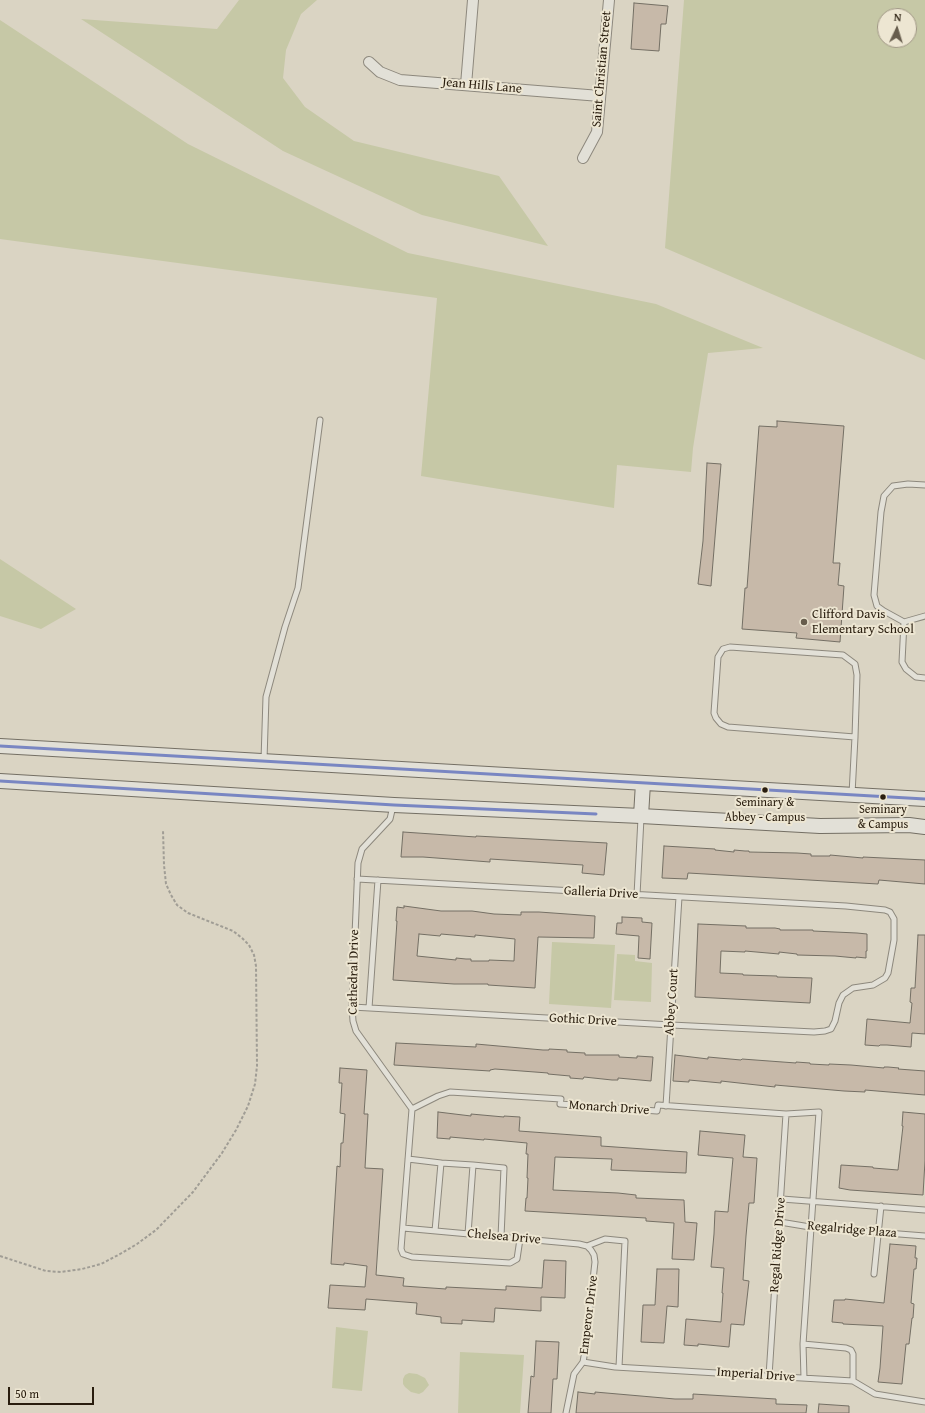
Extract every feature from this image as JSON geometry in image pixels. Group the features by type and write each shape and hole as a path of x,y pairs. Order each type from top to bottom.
{"main road":[{"path":"0,746 925,799"},
{"path":"0,781 394,805 820,826 902,825 925,827"},
{"path":"641,816 643,783"}],"street":[{"path":"466,85 473,0"},
{"name":"Saint Christian Street","path":"583,158 598,132 609,0"},
{"name":"Jean Hills Lane","path":"369,62 380,72 400,80 600,96"}],"lane":[{"path":"264,761 266,697 285,627 298,588 320,420"},
{"path":"925,485 908,484 893,486 884,496 880,512 874,596 876,606 904,622 925,616"},
{"path":"904,622 902,662 906,669 916,677 925,678"},
{"path":"852,795 855,737 857,675 855,664 843,655 730,647 724,649 718,657 714,713 721,724 728,727 855,737"},
{"name":"Cathedral Drive","path":"394,805 390,819 362,849 358,863 352,1008 353,1021 356,1031 412,1109"},
{"path":"637,895 641,816"},
{"name":"Galleria Drive","path":"357,879 846,906 885,910 890,912 894,919 894,940 888,972 885,978 873,985 853,988 843,995 831,1029 814,1032"},
{"path":"369,1008 378,880"},
{"name":"Abbey Court","path":"666,1106 679,897"},
{"name":"Gothic Drive","path":"352,1008 814,1032"},
{"name":"Monarch Drive","path":"412,1109 438,1096 450,1092 561,1099 560,1104 657,1111 658,1105 786,1114 819,1112 812,1201"},
{"path":"412,1109 401,1249 403,1254 412,1257 510,1263 517,1259 520,1238"},
{"name":"Regal Ridge Drive","path":"769,1376 782,1199 786,1114"},
{"path":"408,1159 504,1168 501,1237"},
{"path":"435,1231 441,1163"},
{"path":"468,1234 473,1165"},
{"name":"Regalridge Plaza","path":"782,1199 925,1210"},
{"path":"804,1378 803,1344 812,1201"},
{"path":"874,1274 881,1206"},
{"name":"Regalridge Plaza","path":"780,1222 810,1227 925,1236"},
{"name":"Chelsea Drive","path":"403,1228 520,1238 587,1246"},
{"path":"587,1246 605,1239 625,1241 619,1367"},
{"name":"Emperor Drive","path":"566,1413 574,1374 583,1362 586,1351 595,1262 594,1255 587,1246"},
{"path":"803,1344 846,1348 851,1350 853,1354 853,1381"},
{"name":"Imperial Drive","path":"583,1362 619,1367 853,1381 875,1394 925,1402"}],"path":[{"path":"0,1256 46,1272 61,1272 101,1264 137,1244 156,1230 193,1192 222,1153 248,1106 255,1084 257,1066 256,966 254,955 250,946 233,932 188,913 177,905 170,895 166,884 163,830"}],"green space":[{"path":"239,0 317,0 301,14 286,50 283,78 305,107 354,141 499,176 548,246 422,215 283,151 81,19 217,29"},
{"path":"684,0 925,0 925,360 665,248"},
{"path":"0,20 188,144 408,253 656,304 763,348 708,353 693,448 691,472 617,465 614,508 421,476 437,298 0,239"},
{"path":"0,559 76,609 41,629 0,616"},
{"path":"552,942 615,945 611,1008 549,1004"},
{"path":"617,954 635,955 635,961 652,963 651,1002 614,1000"},
{"path":"336,1327 368,1331 362,1391 332,1388"},
{"path":"460,1352 524,1355 520,1413 458,1413"},
{"path":"409,1373 417,1374 425,1378 429,1385 423,1392 419,1394 411,1392 405,1387 403,1384 403,1379 405,1375"}],"building":[{"path":"634,3 668,6 666,24 661,24 659,51 631,49"},
{"path":"777,421 844,426 833,563 840,563 838,585 844,586 840,642 796,638 797,633 742,629 745,588 747,588 759,426 777,427"},
{"path":"707,463 721,464 711,586 698,584 703,541"},
{"path":"403,832 607,843 604,875 582,873 583,865 490,859 490,862 423,857 401,857"},
{"path":"664,846 715,849 734,852 734,850 749,852 811,854 811,856 830,855 863,858 925,860 925,884 879,880 878,884 688,873 687,879 662,878"},
{"path":"404,906 441,911 472,911 494,914 521,915 521,912 539,912 595,916 594,938 538,937 535,988 488,984 454,984 393,980 397,907 404,908","holes":["419,934 440,936 441,934 475,937 475,935 515,939 514,961 471,961 471,959 456,958 456,960 417,956"]},
{"path":"622,917 642,918 642,922 652,923 650,959 638,958 639,936 616,934 617,923 622,923"},
{"path":"698,924 867,934 866,958 797,955 779,952 779,954 745,951 721,951 720,973 812,978 810,1003 695,997"},
{"path":"918,935 925,935 925,1034 912,1033 911,1047 865,1045 867,1019 910,1023 912,1003 910,1002 911,988 915,988"},
{"path":"396,1043 476,1047 476,1044 543,1050 567,1050 567,1052 585,1053 585,1055 619,1055 619,1057 637,1058 637,1056 653,1057 651,1081 618,1078 618,1080 612,1080 584,1077 583,1079 570,1078 570,1076 548,1073 495,1069 490,1071 394,1065"},
{"path":"675,1055 708,1059 708,1057 810,1064 888,1067 925,1071 925,1095 865,1090 865,1092 844,1091 775,1085 775,1087 721,1081 721,1083 689,1080 689,1082 673,1081"},
{"path":"340,1068 367,1070 364,1114 368,1114 365,1168 383,1169 376,1275 404,1278 403,1286 446,1289 446,1287 506,1290 506,1286 542,1288 544,1260 566,1261 565,1298 541,1297 541,1311 495,1308 494,1322 462,1320 462,1324 441,1323 441,1317 416,1314 417,1303 366,1299 365,1310 328,1308 330,1285 365,1287 367,1266 344,1263 344,1265 331,1264 337,1166 340,1167 341,1143 343,1143 345,1114 340,1113 342,1083 339,1083"},
{"path":"438,1112 471,1116 471,1114 520,1117 519,1131 601,1137 601,1146 687,1152 686,1173 611,1170 612,1159 555,1157 553,1190 618,1193 636,1195 636,1198 684,1200 685,1222 697,1223 694,1260 672,1259 674,1223 646,1221 646,1218 525,1211 528,1178 528,1154 526,1154 527,1143 450,1137 450,1139 437,1138"},
{"path":"903,1112 925,1114 923,1195 839,1188 841,1165 898,1170 903,1126"},
{"path":"700,1131 745,1135 743,1157 757,1158 754,1203 749,1203 746,1236 743,1280 749,1281 744,1325 731,1324 729,1347 698,1344 698,1346 684,1345 686,1319 721,1322 724,1268 711,1267 715,1211 728,1212 733,1158 698,1155"},
{"path":"890,1244 916,1246 915,1258 917,1258 916,1269 914,1269 911,1303 914,1304 913,1318 909,1344 906,1344 902,1384 878,1382 883,1326 832,1322 834,1300 845,1299 884,1303"},
{"path":"657,1269 679,1269 678,1307 667,1306 664,1343 641,1342 643,1305 655,1305"},
{"path":"536,1341 559,1342 557,1379 553,1379 551,1413 528,1413 531,1376 534,1377"},
{"path":"578,1392 595,1394 595,1392 675,1399 693,1399 693,1394 776,1399 776,1404 807,1405 806,1413 576,1413"},
{"path":"819,1404 849,1406 849,1413 818,1413"}],"transit line":[{"path":"0,746 925,799"},
{"path":"0,781 394,805 596,814"}],"place":[{"name":"Clifford Davis Elementary School","path":"804,622"},
{"name":"Seminary & Abbey - Campus","path":"765,790"},
{"name":"Seminary & Campus","path":"883,797"}]}
